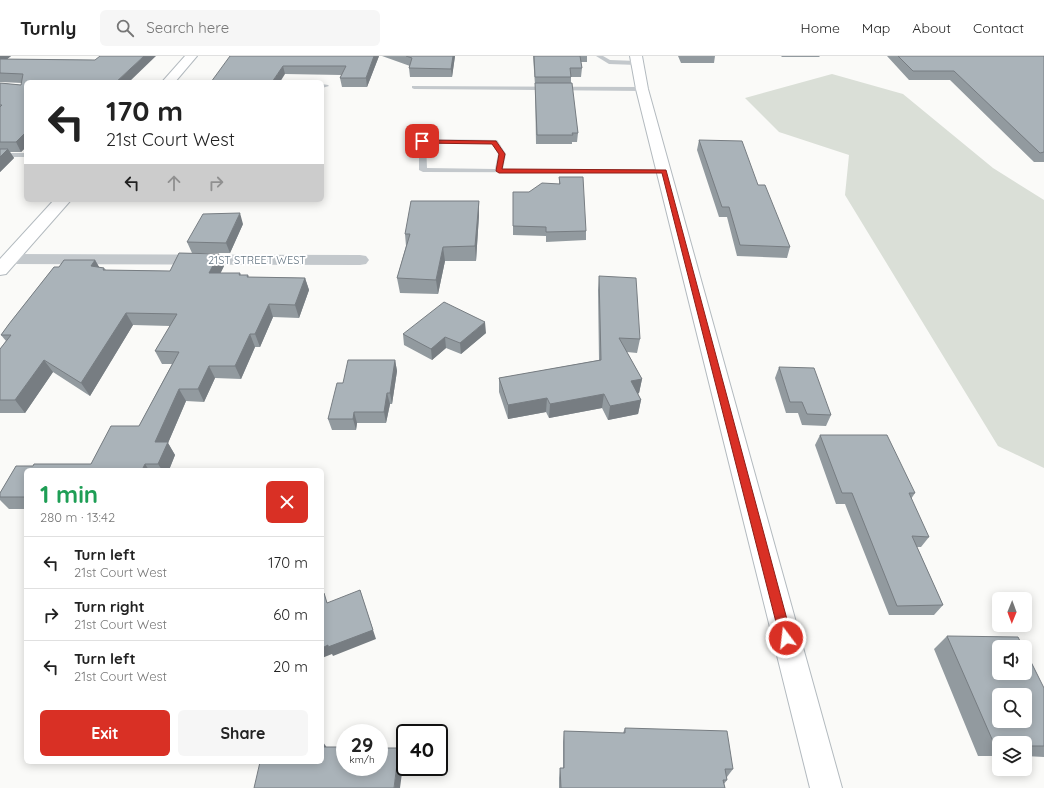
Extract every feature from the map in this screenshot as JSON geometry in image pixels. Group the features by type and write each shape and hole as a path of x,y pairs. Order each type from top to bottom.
{"street":[{"path":"170,80 191,56"},
{"path":"636,60 642,89 826,788"},
{"path":"5,265 61,202"},
{"name":"21ST STREET WEST","path":"5,265 360,260"}],"lane":[{"path":"599,56 609,62 636,60"},
{"path":"414,88 642,89"},
{"path":"499,171 502,154 494,142 422,141 423,170 499,171 664,171"},
{"path":"0,155 24,155"}],"shaded area":[{"path":"832,74 903,94 993,168 1044,200 1044,468 998,446 845,195 849,155 779,132 745,98"}],"building":[{"path":"100,56 144,56 118,80 24,80 24,134 16,142 0,142 0,107 2,105 0,105 0,83 21,85 23,74 0,73 0,59 95,60"},
{"path":"230,56 374,56 366,78 340,78 346,66 283,66 273,80 212,80"},
{"path":"406,56 453,56 451,69 409,68 412,58"},
{"path":"534,56 580,56 582,68 570,68 571,77 535,77"},
{"path":"898,56 1044,56 1044,152 1040,153 954,71 913,71"},
{"path":"535,83 572,83 578,133 572,133 573,135 537,135"},
{"path":"699,140 742,141 758,185 765,185 790,247 740,245 729,207 722,207"},
{"path":"0,149 8,149 0,157"},
{"path":"559,177 583,177 586,231 546,232 546,227 513,226 513,192 529,192 542,183 560,184"},
{"path":"411,201 479,201 475,246 443,247 436,280 397,278 410,234 405,234"},
{"path":"240,213 226,243 187,242 203,214"},
{"path":"179,253 219,254 209,273 240,273 239,275 248,275 247,277 305,278 295,305 269,304 255,334 250,334 235,366 209,366 198,389 179,389 155,442 168,442 158,464 145,464 143,468 24,468 24,497 0,497 0,493 16,466 33,466 34,464 91,464 111,426 139,426 179,352 155,351 177,314 126,313 81,383 44,360 15,400 0,400 0,349 11,335 1,335 9,324 54,267 59,267 64,260 95,260 91,266 104,268 103,270 170,271"},
{"path":"599,276 636,278 640,339 619,338 642,379 631,381 641,400 610,406 604,394 550,404 547,398 508,405 499,378 601,360"},
{"path":"444,302 485,322 460,343 445,337 431,349 403,334"},
{"path":"348,360 395,360 390,393 387,393 384,412 354,412 353,419 328,419 337,383 343,383"},
{"path":"779,367 814,368 831,415 807,414 802,402 790,402"},
{"path":"820,435 887,435 915,493 909,493 929,537 912,536 943,605 897,606 852,493 842,493"},
{"path":"360,590 373,630 328,647 328,645 324,647 324,593 327,603"},
{"path":"947,636 1018,637 1020,640 992,640 992,680 1032,680 1032,664 1044,688 1044,746 1032,746 1032,736 992,736 992,739"},
{"path":"625,728 727,731 733,769 725,769 727,780 723,780 725,788 561,788 560,768 564,768 564,731 625,733"},
{"path":"324,747 336,747 336,776 388,776 388,748 396,748 394,788 254,788 260,764 324,764"}],"route":[{"path":"422,141 494,142 502,154 499,171 664,171 786,638"}]}
